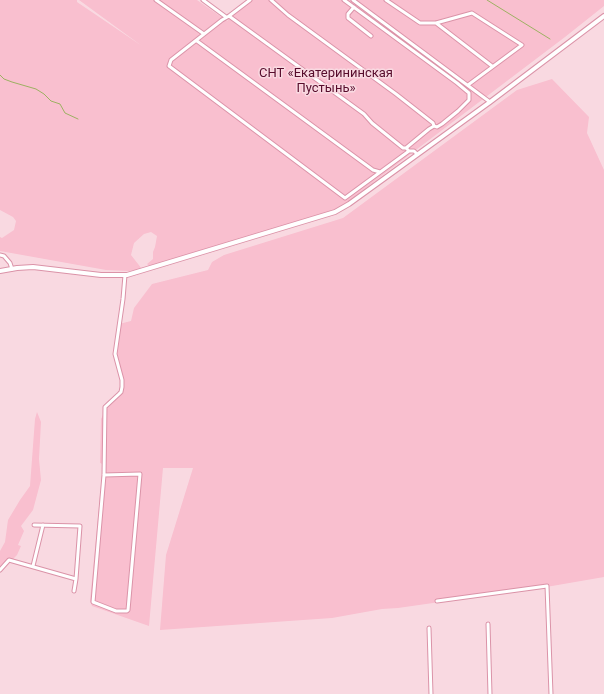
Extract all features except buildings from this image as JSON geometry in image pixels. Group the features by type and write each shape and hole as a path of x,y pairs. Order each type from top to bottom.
{"main road":[{"path":"0,271 12,268 33,267 101,276 125,275 143,271 320,218 342,209 490,102 604,16"}],"street":[{"path":"156,0 204,34"},
{"path":"203,0 364,114 372,123 404,148 414,151 417,154"},
{"path":"250,0 171,60 168,66 345,198 352,201"},
{"path":"271,0 288,15 396,94 433,123 434,126"},
{"path":"344,0 469,93 469,100 458,111 442,124 437,127 434,126 381,172 345,198"},
{"path":"353,0 490,102"},
{"path":"386,0 420,23 436,23 472,12 522,45 468,85"},
{"path":"354,8 348,14 348,18 371,36"},
{"path":"436,23 492,66"},
{"path":"197,41 372,170 381,172"},
{"path":"0,255 4,256 10,262 12,268"},
{"path":"104,475 140,474 129,603 127,611 116,611 93,602 104,475 105,407 121,392 122,386 122,380 115,354 121,321 125,275"},
{"path":"34,525 80,526 74,591"},
{"path":"33,566 43,525"},
{"path":"0,570 9,560 76,579"},
{"path":"437,600 547,586 551,694"},
{"path":"488,624 490,694"},
{"path":"429,628 431,694"}],"green space":[{"name":"СНТ «Екатерининская Пустынь»","path":"0,0 77,0 77,2 142,46 79,0 197,0 227,21 251,0 604,0 604,6 338,209 149,266 147,264 153,259 157,236 151,232 144,234 134,243 131,255 142,269 129,271 106,270 0,251 0,237 2,238 14,230 16,221 13,217 0,210"},
{"path":"552,79 589,117 587,133 604,170 604,577 552,586 382,609 332,618 160,630 166,555 193,468 163,468 149,626 92,606 90,601 103,464 100,463 101,419 107,407 119,394 122,379 116,354 119,324 131,321 134,308 152,284 208,270 212,262 224,255 343,218 517,90"},
{"path":"37,412 41,422 39,459 41,480 33,510 21,526 24,531 18,545 21,546 17,555 8,564 0,568 0,551 5,542 8,520 30,486 35,419"}],"waterway":[{"path":"487,0 550,39"},
{"path":"0,75 4,79 36,89 51,101 60,104 65,113 78,119"}]}
